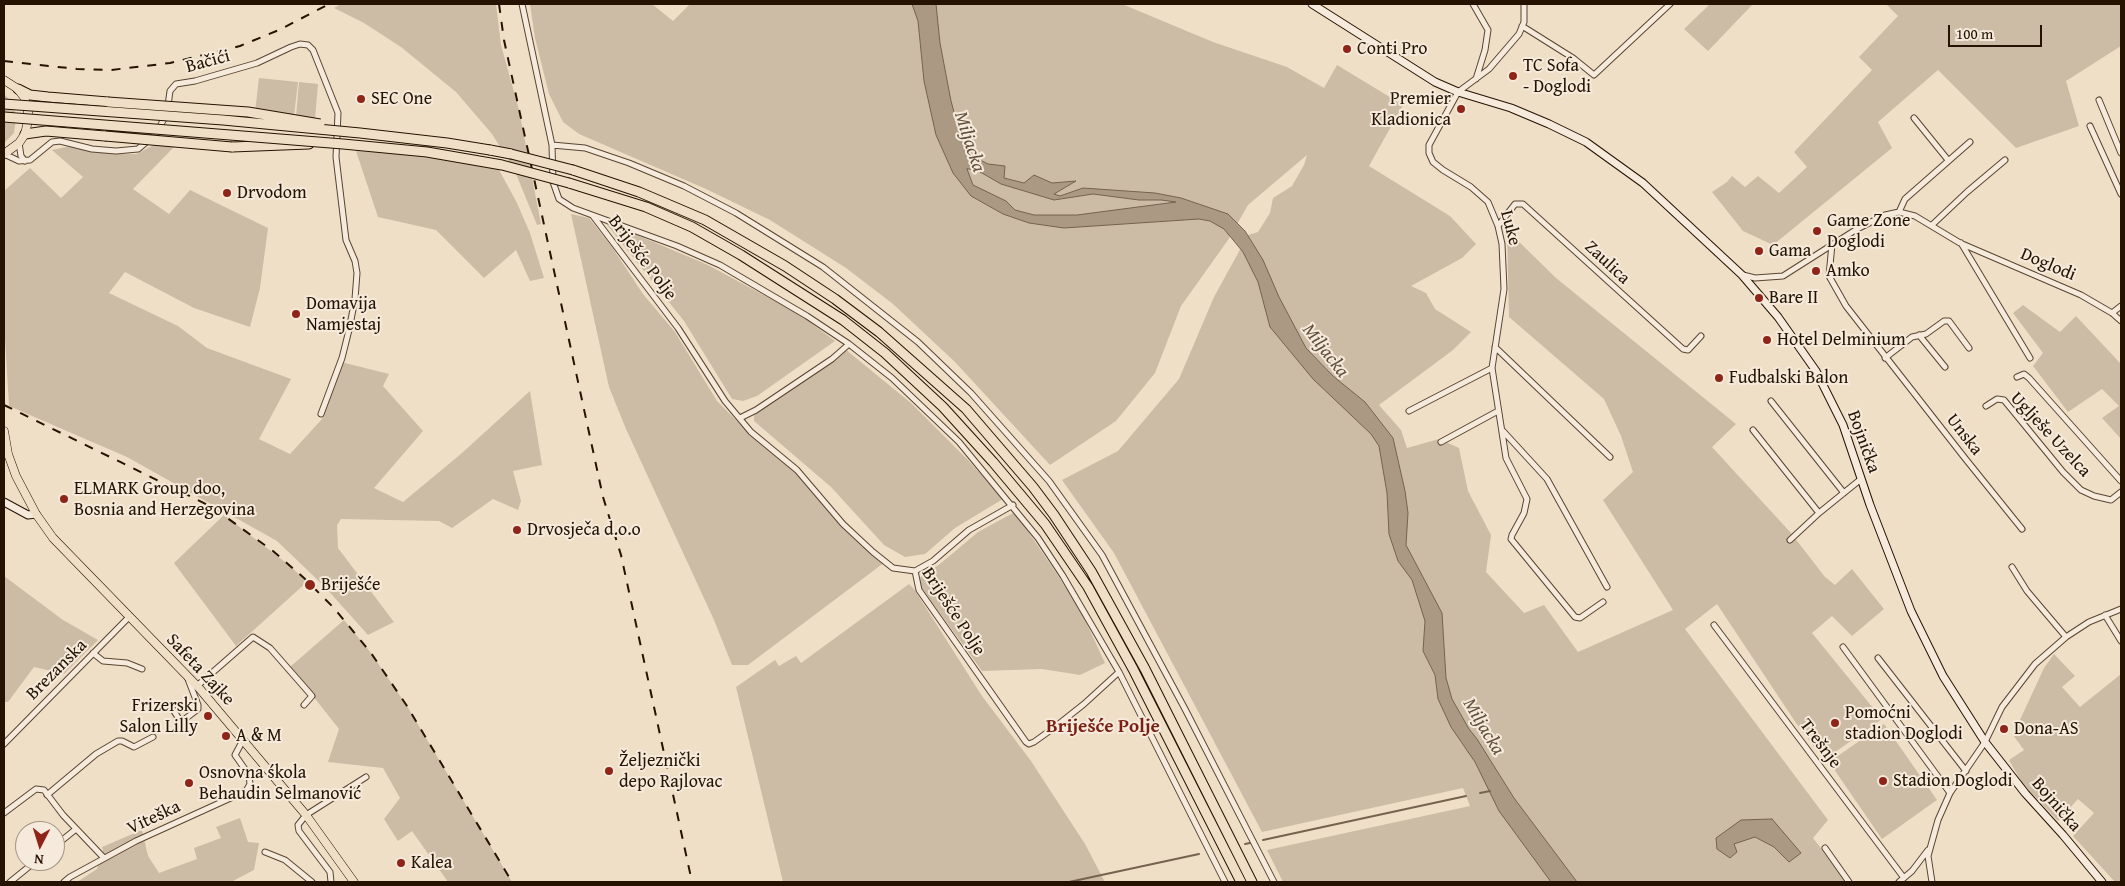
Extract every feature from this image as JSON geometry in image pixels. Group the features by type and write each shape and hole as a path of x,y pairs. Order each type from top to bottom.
{"highway":[{"path":"18,89 30,95 248,112 326,125 455,140 573,170 639,192 705,220 785,266 827,293 872,326 926,372 966,409 1033,487 1091,571 1145,669 1252,882"},
{"path":"4,104 222,120 360,133 490,150"},
{"path":"4,117 384,147 454,156 502,165 569,182 646,207 692,227 741,255 843,320 885,353 943,407 993,462 1045,524 1088,587 1133,669 1241,882"},
{"path":"25,134 46,131 232,147 325,143"}],"main road":[{"name":"Bojnička","path":"1312,4 1435,82 1458,92 1518,112 1586,142 1643,183 1742,275 1778,317 1816,371 1843,425 1861,479 1911,611 1943,676 1985,742 2025,793 2064,835 2102,882"},
{"path":"4,80 18,89 27,106 28,126 19,143 4,154"},
{"name":"Safeta Zajke","path":"4,431 8,454 16,476 36,514 62,547 197,686 244,740 306,815 354,882"},
{"path":"4,502 28,515 36,514"}],"street":[{"path":"522,4 552,145 553,182 556,194 564,203 593,215"},
{"path":"1473,4 1488,30 1485,50 1476,80"},
{"path":"1458,92 1489,69 1518,34 1522,26 1524,4"},
{"path":"1522,26 1573,58 1594,75 1670,4"},
{"name":"Bačići","path":"25,161 36,157 52,142 60,140 92,150 116,151 138,149 156,134 167,113 170,91 176,84 195,81 257,62 300,44 308,45 313,50 338,113 336,157 346,240 355,261 357,274 355,299 342,358 321,414"},
{"name":"Luke","path":"1458,92 1429,145 1429,153 1433,162 1471,187 1488,202 1498,226 1504,258 1504,289 1492,368 1506,458 1527,500 1524,513 1511,539 1575,617 1580,618 1603,602"},
{"path":"2099,100 2121,153"},
{"path":"1914,118 1948,160"},
{"path":"2090,126 2121,194"},
{"path":"1742,275 1755,278 1783,276 1832,244 1885,215 1899,212 1905,199 1970,142"},
{"path":"19,143 21,156 25,161"},
{"path":"552,145 585,148 629,163 684,186 736,213 823,267 874,306 918,342 971,393 1049,481 1102,555 1186,709 1274,882"},
{"path":"4,154 25,161"},
{"path":"1932,225 2005,160"},
{"name":"Zaulica","path":"1498,226 1515,204 1523,204 1683,349 1688,350 1701,336"},
{"name":"Doglodi","path":"1899,212 1915,216 1960,242 2081,294 2112,313 2121,321"},
{"name":"Briješće Polje","path":"593,215 677,246 720,265 807,316 848,344 892,378 959,442 1038,538 1063,576 1119,672 1225,882"},
{"name":"Briješće Polje","path":"593,215 678,328 725,401 751,432 797,470 843,524 873,552 893,568 915,571 919,590 1026,742 1034,742 1084,704 1119,672"},
{"name":"Doglodi","path":"1960,242 2030,358"},
{"name":"Unska","path":"1832,244 1829,276 1846,306 1885,358 2022,529"},
{"path":"2112,313 2121,306"},
{"path":"1885,358 1912,337 1926,334 1946,320 1969,348"},
{"path":"1919,335 1945,367"},
{"path":"740,418 756,410 832,359 848,344"},
{"path":"1495,347 1610,457"},
{"path":"1409,412 1492,368"},
{"name":"Uglješe Uzelca","path":"2017,377 2024,374 2029,378 2121,481"},
{"name":"Uglješe Uzelca","path":"1986,406 1997,399 2004,400 2063,472 2081,490 2094,496 2111,500 2121,492"},
{"path":"1771,400 1844,493"},
{"path":"1441,442 1498,411"},
{"path":"1753,430 1819,513"},
{"path":"1502,431 1547,479 1606,588"},
{"path":"1790,540 1819,513 1861,479"},
{"path":"915,571 933,561 969,530 1013,506"},
{"path":"2012,567 2028,591 2066,637"},
{"path":"1985,742 2002,707 2035,664 2066,637 2089,622 2121,609"},
{"path":"2105,615 2121,641"},
{"name":"Brezanska","path":"4,744 130,616"},
{"name":"Trešnje","path":"1714,625 1902,880 1929,849"},
{"path":"197,686 254,637 270,648 312,696 304,704"},
{"path":"1842,647 1950,793"},
{"path":"93,653 103,661 127,663 142,669"},
{"path":"1878,658 1966,770"},
{"path":"170,705 181,722 198,709 187,676"},
{"path":"47,795 96,754 118,741 122,741 134,748 153,737"},
{"name":"Viteška","path":"64,882 136,841 246,791 250,784 249,775 235,755 244,740"},
{"name":"Trešnje","path":"1932,882 1929,849 1938,820 1950,793 1985,742"},
{"path":"332,882 330,872 298,829 299,823 306,815 366,777"},
{"path":"4,813 36,789 44,790 76,829 104,858"},
{"path":"65,838 76,829"},
{"path":"1825,848 1849,882"},
{"path":"265,852 285,860 312,882"},
{"path":"10,882 24,871"}],"shaded area":[{"path":"341,4 496,4 501,45 519,110 541,224 537,225 514,169 492,134 456,92 401,47 364,23 334,8"},
{"path":"530,4 652,4 673,21 690,4 1122,4 1213,42 1287,67 1324,88 1337,65 1403,105 1369,166 1450,216 1476,244 1462,258 1411,286 1426,293 1435,309 1471,332 1453,350 1379,405 1401,430 1407,448 1439,439 1459,448 1468,491 1491,535 1486,572 1524,613 1544,605 1578,652 1673,610 1603,500 1633,472 1621,436 1604,399 1509,317 1507,230 1556,278 1736,424 1712,447 1791,533 1825,577 1835,585 1852,569 1884,609 1852,636 1832,616 1812,633 1882,719 1824,760 1796,723 1717,604 1685,629 1828,820 1813,838 1847,882 1283,882 1267,850 1470,806 1463,788 1262,832 1114,553 1062,480 1118,451 1179,379 1214,297 1248,235 1258,232 1270,213 1273,198 1292,186 1304,165 1307,155 1248,205 1228,240 1181,306 1155,373 1116,421 1050,465 955,362 893,304 846,268 770,220 706,189 579,134 563,122 549,94 535,38"},
{"path":"912,4 936,4 940,43 951,101 961,138 974,157 988,164 1005,166 1004,178 1024,183 1034,175 1052,183 1076,181 1054,194 1060,196 1083,188 1155,193 1181,198 1228,214 1245,231 1263,260 1279,297 1306,348 1333,376 1365,402 1393,438 1408,513 1406,545 1442,613 1446,678 1452,699 1469,729 1514,798 1577,882 1551,882 1499,811 1475,762 1451,727 1438,699 1435,675 1423,651 1425,621 1412,580 1398,561 1389,534 1387,493 1379,446 1371,434 1313,379 1270,327 1258,282 1243,252 1224,229 1210,221 1199,219 1064,228 1029,223 1003,214 971,196 953,173 936,135 924,81 918,21","holes":["967,169 975,169 1001,184 1054,200 1093,194 1139,200 1176,202 1077,215 1034,215 1015,210 1006,201 973,185"]},
{"path":"1710,4 1753,4 1708,51 1684,29"},
{"path":"1886,4 2121,4 2121,46 2066,81 2079,126 2016,148 1938,70 1878,122 1892,148 1773,245 1743,231 1712,192 1727,182 1732,176 1745,187 1758,176 1779,193 1807,167 1794,152 1872,70 1859,57 1898,16"},
{"path":"259,78 298,82 294,116 255,112"},
{"path":"299,82 318,84 315,119 296,117"},
{"path":"4,94 13,103 16,119 14,133 4,143"},
{"path":"154,145 174,147 133,189 169,214 190,190 268,228 260,288 250,327 194,308 125,272 109,293 178,326 207,348 291,379 259,439 290,454 322,419 341,362 389,374 383,386 423,431 374,488 403,502 462,453 530,391 542,465 513,471 521,501 518,510 493,499 452,528 439,521 341,519 337,525 338,548 394,622 368,635 325,587 277,541 127,457 9,406 4,321 4,191 30,168 61,198 83,177 52,150 71,146 121,154 136,154"},
{"path":"355,148 498,168 517,203 530,233 544,278 530,281 516,250 484,278 436,230 378,217"},
{"path":"571,214 589,218 612,247 643,294 675,332 717,401 754,438 802,477 885,562 748,665 732,665 714,620 626,429 609,387"},
{"path":"604,221 708,265 799,314 835,341 757,396 743,401 732,399 684,321"},
{"path":"2023,305 2060,332 2076,316 2121,364 2121,439 2102,418 2119,406 2102,389 2068,412 2033,366 2043,353 2013,313"},
{"path":"845,349 911,403 968,460 1003,499 955,528 925,554 905,557 884,545 831,487 754,421 754,415"},
{"path":"1015,512 1079,607 1105,663 1080,675 1042,669 982,671 916,580 940,564 978,532"},
{"path":"224,515 289,565 307,582 236,646 174,563"},
{"path":"4,576 63,620 98,640 64,674 34,667 8,702 4,702"},
{"path":"909,584 982,696 1031,761 1085,844 1105,882 783,882 736,687 775,660 779,666 796,656 801,663"},
{"path":"344,620 371,653 407,706 512,882 448,882 412,831 398,841 384,819 400,798 383,768 328,762 339,729 290,667"},
{"path":"2054,654 2075,676 2062,687 2080,707 2121,674 2121,882 2115,882 2073,836 2094,813 2078,799 2058,821 2022,783 2009,760 2024,750 2013,735 2044,668"},
{"name":"Stadion Doglodi","path":"1884,724 1937,800 1882,839 1829,762"},
{"path":"240,818 248,842 259,843 254,870 231,882 77,882 97,869 103,851 102,847 142,830 148,856 159,873 197,859 194,848 221,838 216,827"},
{"path":"1772,819 1801,853 1789,862 1774,847 1755,837 1734,844 1737,852 1730,858 1717,849 1716,838 1741,820"}],"waterway":[{"path":"1480,793 1490,791"},
{"path":"1263,840 1466,796"},
{"path":"1245,844 1250,843"},
{"path":"1069,882 1199,854"}],"railway":[{"path":"4,61 77,69 111,70 170,63 240,46 279,30 329,4"},
{"path":"499,4 504,40 603,497 621,555 692,882"},
{"path":"4,405 212,507 273,551 304,578 334,608 371,653 407,706 512,882"}],"place":[{"name":"Conti Pro","path":"1347,49"},
{"name":"TC Sofa - Doglodi","path":"1513,76"},
{"name":"SEC One","path":"361,99"},
{"name":"Premier Kladionica","path":"1461,109"},
{"name":"Drvodom","path":"227,193"},
{"name":"Game Zone Doglodi","path":"1817,231"},
{"name":"Gama","path":"1759,251"},
{"name":"Amko","path":"1816,271"},
{"name":"Bare II","path":"1759,298"},
{"name":"Domavija Namjestaj","path":"296,314"},
{"name":"Hotel Delminium","path":"1767,340"},
{"name":"Fudbalski Balon","path":"1719,378"},
{"name":"ELMARK Group doo, Bosnia and Herzegovina","path":"64,499"},
{"name":"Drvosječa d.o.o","path":"517,530"},
{"name":"Briješće","path":"310,585"},
{"name":"Frizerski Salon Lilly","path":"208,716"},
{"name":"Pomoćni stadion Doglodi","path":"1835,723"},
{"name":"Dona-AS","path":"2004,729"},
{"name":"A & M","path":"226,736"},
{"name":"Željeznički depo Rajlovac","path":"609,771"},
{"name":"Stadion Doglodi","path":"1883,781"},
{"name":"Osnovna śkola Behaudin Selmanović","path":"189,783"},
{"name":"Kalea","path":"401,863"}],"district":[{"name":"Briješće Polje","path":"1103,727"}],"water label":[{"name":"Miljacka","path":"969,142"},
{"name":"Miljacka","path":"1325,351"},
{"name":"Miljacka","path":"1483,727"}]}
